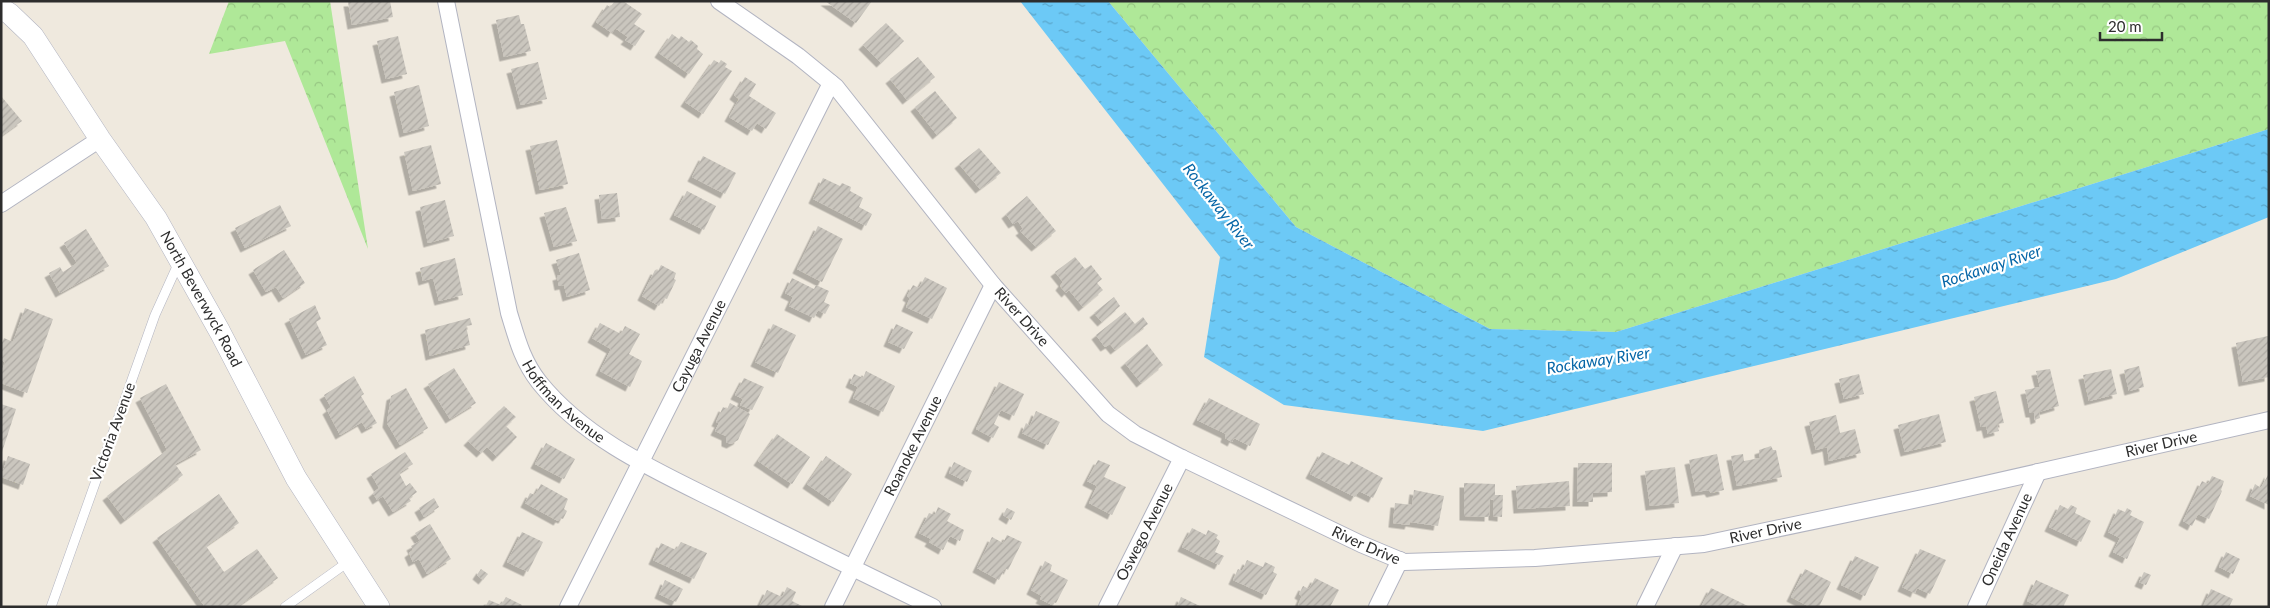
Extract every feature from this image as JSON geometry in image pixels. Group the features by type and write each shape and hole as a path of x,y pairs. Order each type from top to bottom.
{"street":[{"name":"Hoffman Avenue","path":"446,1 509,313 522,357 540,382 563,406 601,440 851,568 932,607"},
{"name":"River Drive","path":"719,1 798,56 831,83 993,285 1108,414 1136,434 1182,458 1361,544 1404,562 1535,558 1704,544 2269,420"},
{"name":"North Beverwyck Road","path":"1,8 33,36 100,139 156,218 180,259 296,478 378,607"},
{"name":"Cayuga Avenue","path":"568,607 831,83"},
{"path":"1,204 100,139"},
{"name":"Roanoke Avenue","path":"833,607 993,285"},
{"name":"Oswego Avenue","path":"1107,607 1182,458"},
{"name":"Oneida Avenue","path":"1976,607 2038,472"},
{"path":"1645,607 1675,546"},
{"path":"1377,607 1400,560"}],"lane":[{"name":"Victoria Avenue","path":"51,607 155,315 180,259"},
{"path":"285,607 348,562"}],"green space":[{"path":"229,1 330,1 368,249 285,41 209,54"},
{"path":"1108,1 2269,1 2269,129 1616,332 1490,329 1296,227"}],"water":[{"name":"Rockaway River","path":"1020,1 1108,1 1296,227 1490,329 1616,332 2269,129 2269,217 2116,279 1483,431 1284,405 1204,357 1220,257"}],"building":[{"path":"390,1 393,17 352,25 348,2"},
{"path":"615,1 623,1 642,14 634,24 645,31 635,46 625,40 628,37 615,28 612,33 596,22 607,5 610,7"},
{"path":"825,1 872,1 856,23"},
{"path":"519,15 521,24 524,24 531,51 504,57 496,20"},
{"path":"886,23 904,41 881,63 863,45"},
{"path":"672,34 679,39 681,36 689,42 691,40 703,54 689,74 659,53"},
{"path":"398,36 407,74 386,79 377,41"},
{"path":"918,57 935,77 907,100 890,79"},
{"path":"714,60 719,63 721,60 727,64 725,67 732,71 703,114 685,102"},
{"path":"538,62 547,99 521,105 511,69"},
{"path":"745,77 756,84 749,96 776,113 766,129 757,123 752,131 729,117 739,99 734,95"},
{"path":"419,85 429,126 404,133 394,92"},
{"path":"935,91 957,118 937,135 915,107"},
{"path":"1,96 22,121 1,136"},
{"path":"557,140 568,184 540,190 530,146"},
{"path":"431,145 441,184 413,191 404,152"},
{"path":"979,148 1001,173 980,189 959,164"},
{"path":"703,156 736,173 725,194 692,177"},
{"path":"823,178 840,186 842,183 851,187 850,191 863,198 859,207 872,214 866,226 813,199"},
{"path":"687,191 716,206 704,230 674,215"},
{"path":"617,193 620,217 602,219 599,195"},
{"path":"1027,196 1056,231 1036,247 1020,231 1023,229 1018,221 1013,224 1006,214"},
{"path":"445,200 454,236 428,243 420,207"},
{"path":"280,205 291,226 245,248 235,228"},
{"path":"566,207 577,241 554,247 544,213"},
{"path":"818,226 843,239 822,282 797,269"},
{"path":"86,229 109,266 60,293 49,273 60,267 63,272 77,263 64,243"},
{"path":"284,250 305,283 283,298 276,287 266,292 253,270"},
{"path":"579,253 590,290 567,297 564,285 559,286 557,276 561,275 556,260"},
{"path":"1075,257 1085,269 1091,265 1102,279 1097,283 1103,290 1083,307 1069,290 1066,293 1060,286 1063,282 1055,272"},
{"path":"455,258 463,295 439,301 433,278 423,281 420,268"},
{"path":"661,265 676,273 674,279 676,280 667,299 664,298 659,306 642,296 655,270 658,271"},
{"path":"925,277 947,288 932,319 906,307 910,298 907,296 913,285 919,288"},
{"path":"792,278 814,289 816,285 829,291 824,302 830,305 825,314 818,310 814,318 789,306 793,297 785,293"},
{"path":"1114,297 1120,306 1102,322 1094,313"},
{"path":"315,305 321,319 316,322 327,345 306,355 289,319"},
{"path":"25,308 53,319 27,393 1,383 1,373 5,362 1,360 1,345 4,338 13,342"},
{"path":"1125,312 1135,324 1143,317 1148,324 1115,350 1110,344 1105,347 1096,335"},
{"path":"470,318 472,325 466,326 470,345 430,356 425,330"},
{"path":"600,323 621,334 625,326 640,334 629,354 642,361 630,387 600,371 611,349 592,338"},
{"path":"773,324 796,335 778,373 755,362"},
{"path":"896,324 913,332 904,349 888,342"},
{"path":"2268,336 2269,377 2243,382 2236,343"},
{"path":"1147,344 1163,365 1141,383 1125,363"},
{"path":"2139,366 2144,387 2129,391 2124,370"},
{"path":"454,368 476,403 450,419 428,384"},
{"path":"2050,369 2059,406 2039,412 2040,418 2035,420 2034,413 2030,413 2025,390 2040,387 2036,371"},
{"path":"2111,369 2117,394 2089,401 2083,375"},
{"path":"866,371 895,386 883,412 853,398 858,387 850,383 854,374 863,378"},
{"path":"1859,374 1864,394 1844,399 1839,379"},
{"path":"354,376 364,394 361,396 377,423 366,429 362,422 340,435 327,410 331,407 324,395"},
{"path":"744,378 764,387 752,410 740,405 743,399 735,395"},
{"path":"999,382 1024,394 1014,416 1001,410 994,424 999,427 993,438 976,429"},
{"path":"166,384 201,450 175,464 183,475 125,520 107,496 167,450 140,398"},
{"path":"406,388 428,428 400,445 387,423 391,396"},
{"path":"1996,391 2004,423 1997,424 1999,431 1988,434 1986,426 1981,427 1974,397"},
{"path":"1209,398 1260,424 1250,446 1234,438 1232,442 1225,438 1226,434 1197,420"},
{"path":"730,403 750,414 738,440 731,444 726,442 726,436 715,431 719,423 716,422 723,407 727,409"},
{"path":"1,404 16,409 2,452 1,452"},
{"path":"504,406 516,417 506,426 517,437 497,457 487,447 481,453 468,441"},
{"path":"1036,411 1060,422 1048,445 1022,433 1026,423 1030,426"},
{"path":"1939,414 1946,442 1905,452 1898,425"},
{"path":"1836,415 1840,433 1855,429 1861,453 1829,461 1827,447 1816,450 1809,422"},
{"path":"777,434 810,457 792,484 758,461"},
{"path":"546,443 575,459 564,479 535,464"},
{"path":"1771,446 1773,450 1776,450 1782,477 1737,486 1731,456 1743,454 1744,461 1760,458 1759,450"},
{"path":"405,452 413,464 399,473 406,486 410,483 417,492 409,498 411,501 393,512 383,496 377,500 373,493 379,488 371,474"},
{"path":"1322,452 1349,465 1351,461 1383,478 1373,498 1359,491 1355,497 1310,474"},
{"path":"1717,454 1724,490 1711,493 1709,490 1696,492 1689,460"},
{"path":"8,456 30,464 23,485 1,477"},
{"path":"826,456 852,474 833,502 807,484"},
{"path":"1098,460 1110,465 1104,477 1126,487 1112,515 1089,503 1097,486 1087,481"},
{"path":"954,462 972,471 967,482 949,473"},
{"path":"1578,463 1612,463 1612,492 1593,493 1593,502 1577,502"},
{"path":"1675,467 1679,503 1650,506 1645,471"},
{"path":"2269,473 2269,505 2250,496 2255,484 2261,488"},
{"path":"2212,476 2224,481 2222,491 2209,519 2198,514 2192,526 2183,521 2202,481 2208,484"},
{"path":"1569,481 1570,506 1518,509 1516,486"},
{"path":"1464,483 1495,484 1495,495 1503,495 1502,517 1493,516 1493,499 1490,499 1489,517 1464,516"},
{"path":"541,484 568,499 564,509 567,511 563,519 560,518 558,521 525,503 530,493 535,495"},
{"path":"1414,490 1444,496 1438,526 1410,522 1409,525 1393,523 1395,503 1412,505"},
{"path":"219,494 239,523 206,546 224,572 257,549 278,578 237,607 205,607 157,538"},
{"path":"434,498 439,507 424,517 419,508"},
{"path":"2060,505 2068,509 2071,505 2077,508 2075,513 2091,521 2081,542 2049,527"},
{"path":"938,507 951,514 947,521 964,530 960,541 950,536 943,550 929,542 931,539 919,533 929,513 935,515"},
{"path":"1007,508 1015,512 1011,520 1003,515"},
{"path":"2127,508 2132,511 2130,515 2144,522 2127,559 2113,552 2120,538 2108,532 2118,509 2125,512"},
{"path":"430,524 451,559 427,574 419,559 413,562 409,553 413,550 411,546 420,541 415,533"},
{"path":"1192,528 1206,535 1208,530 1218,535 1216,538 1220,541 1215,552 1224,556 1219,565 1182,547"},
{"path":"522,532 543,542 528,572 507,562"},
{"path":"1007,535 1022,542 1008,570 1005,568 999,580 977,568 992,537 1003,543"},
{"path":"681,542 707,553 694,579 653,560 661,543 676,550"},
{"path":"1920,549 1946,560 1930,594 1917,588 1915,593 1902,587"},
{"path":"2226,552 2240,559 2233,574 2219,567"},
{"path":"1855,556 1879,567 1865,596 1841,585"},
{"path":"1247,560 1263,567 1265,562 1275,567 1273,572 1277,574 1266,595 1233,580 1238,569 1242,571"},
{"path":"1045,561 1052,565 1050,571 1068,580 1056,603 1053,602 1052,605 1040,599 1042,596 1031,590"},
{"path":"481,569 488,574 483,580 477,575"},
{"path":"1805,569 1831,582 1819,607 1810,607 1791,597"},
{"path":"2144,572 2151,575 2146,585 2139,582"},
{"path":"1315,578 1339,590 1330,607 1302,607 1298,605 1302,596 1299,594 1303,586 1309,589"},
{"path":"665,580 683,589 676,602 659,594"},
{"path":"2036,580 2069,595 2063,607 2040,607 2027,601"},
{"path":"787,587 796,592 792,601 804,607 759,607 767,590 782,597"},
{"path":"1711,588 1750,607 1701,607"},
{"path":"2211,589 2233,599 2229,607 2203,607"},
{"path":"506,597 522,605 521,607 485,607 489,600 501,605"},
{"path":"1181,597 1202,607 1177,607"}]}
